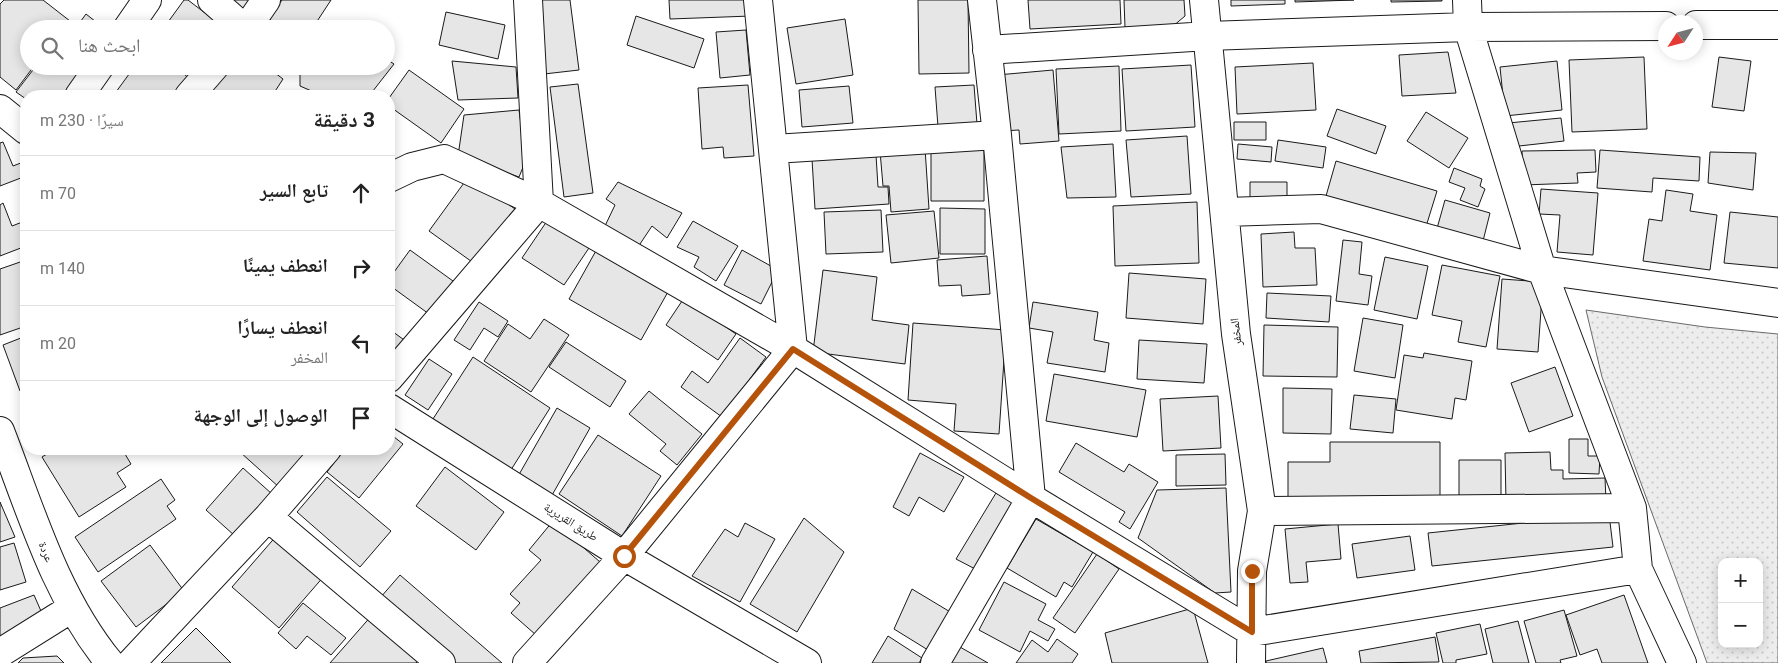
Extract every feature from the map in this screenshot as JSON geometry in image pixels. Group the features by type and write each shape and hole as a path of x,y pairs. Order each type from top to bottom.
{"street":[{"path":"133,20 147,0"},
{"path":"212,0 235,20"},
{"path":"252,20 266,0"},
{"path":"395,371 539,203 528,0"},
{"path":"528,663 624,556 793,349 758,0"},
{"path":"935,663 1031,498 997,135 982,0"},
{"name":"المخفر","path":"1204,0 1226,212 1236,334 1262,511 1252,571 1251,663"},
{"path":"1467,0 1468,27 1542,270 1632,508 1638,569 1682,663"},
{"path":"1703,25 1778,25"},
{"path":"987,50 1208,36 1468,27 1658,26"},
{"path":"84,90 94,75"},
{"path":"194,90 206,75"},
{"path":"0,110 20,125"},
{"path":"774,149 997,135"},
{"path":"395,175 412,167 444,159 539,203 793,349 1031,498 1252,632 1638,569"},
{"path":"1226,212 1321,209 1542,270 1778,302"},
{"name":"طريق القريرية","path":"395,412 624,556 807,663"},
{"name":"عردة","path":"0,431 49,559 72,608 86,631 110,663"},
{"path":"131,663 268,517 322,455"},
{"path":"1262,511 1632,508"},
{"path":"268,517 441,663"},
{"path":"0,653 72,608"}],"shaded area":[{"path":"1586,310 1705,327 1778,334 1778,663 1707,663 1602,377"}],"building":[{"path":"4,0 43,0 69,20 20,20 20,75 27,75 16,90 0,77 0,4"},
{"path":"184,0 188,0 214,20 170,20"},
{"path":"224,0 254,0 243,15"},
{"path":"282,0 331,0 318,20 269,19"},
{"path":"535,0 570,0 579,70 544,74"},
{"path":"669,0 750,0 751,16 670,19"},
{"path":"918,0 968,0 969,73 919,74"},
{"path":"1028,0 1120,0 1121,24 1030,29"},
{"path":"1124,0 1184,0 1185,16 1172,27 1125,28"},
{"path":"1231,0 1285,0 1285,4 1231,6"},
{"path":"1295,0 1354,0 1295,2"},
{"path":"1391,0 1442,0 1442,1 1391,2"},
{"path":"446,12 505,25 498,59 439,45"},
{"path":"86,14 94,20 82,20"},
{"path":"636,16 704,39 694,68 627,45"},
{"path":"845,19 853,75 796,84 787,28"},
{"path":"746,30 750,75 720,78 716,32"},
{"path":"1448,52 1456,93 1402,96 1399,55"},
{"path":"1644,57 1647,129 1572,132 1569,60"},
{"path":"1719,57 1751,61 1744,111 1712,107"},
{"path":"452,61 516,67 518,98 458,100"},
{"path":"1557,61 1562,110 1505,116 1500,67"},
{"path":"1313,63 1316,110 1237,114 1235,67"},
{"path":"1191,65 1195,127 1126,131 1122,69"},
{"path":"1119,66 1121,131 1059,134 1056,69"},
{"path":"409,70 464,109 441,143 395,110 395,90"},
{"path":"1053,70 1059,141 1020,144 1019,130 1002,131 997,75"},
{"path":"29,75 86,75 75,90 20,90 20,95 16,92"},
{"path":"128,75 185,75 193,82 187,90 117,90"},
{"path":"224,75 278,75 283,79 276,90 212,90"},
{"path":"300,75 385,75 374,90 309,90 300,86"},
{"path":"578,84 593,193 564,197 550,87"},
{"path":"748,85 754,156 724,158 723,147 702,149 698,88"},
{"path":"974,85 977,124 938,127 935,87"},
{"path":"849,86 853,123 802,127 799,90"},
{"path":"1337,109 1386,126 1376,154 1327,136"},
{"path":"519,110 526,160 519,177 458,156 464,115"},
{"path":"1426,112 1468,138 1449,168 1407,141"},
{"path":"1561,118 1564,141 1510,147 1508,123"},
{"path":"1234,122 1266,122 1266,140 1234,140"},
{"path":"1187,136 1191,194 1131,197 1126,140"},
{"path":"1278,140 1326,147 1323,168 1275,161"},
{"path":"3,142 13,166 20,163 20,178 0,186 0,143"},
{"path":"1113,144 1116,197 1067,198 1061,147"},
{"path":"1238,144 1272,147 1271,162 1237,159"},
{"path":"925,148 929,209 891,212 889,186 883,186 880,151"},
{"path":"931,150 984,150 984,201 931,201"},
{"path":"1595,150 1596,172 1577,173 1578,183 1523,185 1522,151"},
{"path":"1600,150 1700,157 1699,181 1653,178 1652,192 1597,188"},
{"path":"1710,152 1756,153 1753,190 1708,183"},
{"path":"876,155 878,187 888,187 889,204 815,209 812,159"},
{"path":"1336,161 1437,191 1424,233 1324,203"},
{"path":"1454,168 1482,179 1480,186 1485,189 1478,207 1460,200 1465,188 1449,182"},
{"path":"469,176 515,209 475,264 429,231"},
{"path":"618,182 682,213 667,238 652,226 638,247 604,228 615,205 606,199"},
{"path":"1250,182 1287,182 1287,204 1250,204"},
{"path":"1541,189 1598,193 1593,255 1557,252 1560,215 1539,214"},
{"path":"1666,190 1693,194 1690,211 1717,215 1710,270 1643,261 1649,219 1662,221"},
{"path":"1445,200 1490,213 1482,245 1436,232"},
{"path":"1197,202 1199,263 1115,266 1113,206"},
{"path":"3,203 12,226 20,223 20,248 0,256 0,205"},
{"path":"940,208 985,209 985,254 940,254"},
{"path":"881,210 883,252 826,254 824,212"},
{"path":"934,211 939,258 891,263 886,215"},
{"path":"1730,212 1778,217 1778,268 1724,263"},
{"path":"549,218 591,245 564,285 522,258"},
{"path":"693,221 738,246 716,281 694,267 699,257 677,247"},
{"path":"1294,232 1295,248 1315,248 1317,285 1263,287 1261,234"},
{"path":"1343,240 1362,242 1359,274 1372,276 1368,305 1336,301"},
{"path":"597,249 669,290 641,340 569,299"},
{"path":"410,250 453,281 429,314 395,289 395,271"},
{"path":"742,250 778,270 761,304 724,285"},
{"path":"987,256 990,294 962,296 961,285 939,286 937,260"},
{"path":"1385,257 1428,266 1417,319 1374,310"},
{"path":"20,262 20,328 0,335 0,269"},
{"path":"1442,265 1500,276 1486,347 1458,342 1462,321 1432,315"},
{"path":"823,270 877,277 872,320 909,325 905,364 813,352"},
{"path":"1129,273 1206,279 1203,324 1126,318"},
{"path":"1502,279 1543,282 1538,352 1497,349"},
{"path":"1267,293 1331,296 1329,322 1266,318"},
{"path":"684,298 736,334 718,360 666,325"},
{"path":"479,302 508,321 498,337 484,328 470,350 454,340"},
{"path":"1033,302 1098,312 1094,340 1109,343 1105,372 1047,363 1053,332 1029,328"},
{"path":"1363,318 1403,325 1395,378 1354,371"},
{"path":"544,319 569,335 531,392 484,361 508,324 530,339"},
{"path":"913,323 1006,330 999,434 954,431 956,404 908,400"},
{"path":"1264,325 1338,327 1337,377 1263,376"},
{"path":"395,333 407,342 395,359"},
{"path":"20,338 20,391 3,345"},
{"path":"740,338 766,357 722,417 681,387 692,371 708,383"},
{"path":"1139,340 1207,344 1204,383 1137,379"},
{"path":"566,342 626,381 610,407 549,367"},
{"path":"1424,353 1472,361 1466,400 1455,398 1452,419 1396,410 1404,355 1423,358"},
{"path":"473,357 550,408 509,473 431,422"},
{"path":"429,359 452,374 428,410 405,395"},
{"path":"1555,367 1573,416 1529,432 1511,383"},
{"path":"1054,374 1146,390 1137,437 1046,421"},
{"path":"1283,388 1332,389 1331,434 1283,433"},
{"path":"649,391 702,434 677,465 660,451 666,444 629,414"},
{"path":"1354,395 1396,399 1393,433 1350,429"},
{"path":"1218,396 1221,448 1163,451 1160,399"},
{"path":"557,408 590,428 551,497 517,478"},
{"path":"598,435 661,476 622,536 559,494"},
{"path":"395,438 403,444 395,454"},
{"path":"1569,439 1588,439 1588,456 1600,456 1599,474 1569,473"},
{"path":"1330,442 1440,442 1440,501 1288,502 1288,462 1330,462"},
{"path":"1076,443 1124,472 1129,464 1158,482 1130,529 1119,522 1125,512 1059,472"},
{"path":"1550,452 1551,470 1563,470 1563,479 1605,478 1606,501 1506,502 1505,453"},
{"path":"920,453 964,477 944,512 919,497 909,516 893,507"},
{"path":"1225,454 1226,485 1176,486 1176,455"},
{"path":"45,455 126,455 131,464 117,473 126,487 79,517 42,457"},
{"path":"243,455 311,455 280,488"},
{"path":"340,455 394,455 359,498 327,472"},
{"path":"1459,460 1501,460 1501,501 1459,501"},
{"path":"445,467 504,512 476,550 416,506"},
{"path":"243,468 272,494 235,536 206,510"},
{"path":"327,477 391,531 360,567 297,512"},
{"path":"161,479 175,500 167,506 176,519 98,572 75,537"},
{"path":"1226,488 1231,592 1215,593 1138,538 1157,490"},
{"path":"996,493 1015,504 979,571 956,559"},
{"path":"0,502 15,537 0,542"},
{"path":"1609,514 1613,547 1432,566 1428,533"},
{"path":"804,518 844,552 797,632 750,604"},
{"path":"1036,519 1093,552 1072,587 1064,582 1056,597 1007,568"},
{"path":"553,521 600,562 536,635 511,613 520,603 510,594 541,560 529,550"},
{"path":"745,523 775,539 740,602 692,576 725,529 738,537"},
{"path":"1338,524 1341,559 1306,562 1308,582 1290,583 1285,529"},
{"path":"278,534 325,575 279,628 232,587"},
{"path":"1410,536 1415,570 1357,578 1352,544"},
{"path":"14,543 26,582 0,590 0,547"},
{"path":"150,545 184,591 136,627 101,581"},
{"path":"1097,554 1119,569 1075,633 1053,618"},
{"path":"400,575 502,663 454,663 380,598"},
{"path":"1004,582 1046,604 1038,620 1055,629 1048,641 1030,631 1020,652 979,630"},
{"path":"912,589 952,613 928,650 894,629"},
{"path":"34,595 44,618 0,641 0,608"},
{"path":"1624,595 1648,663 1602,663 1597,649 1580,655 1566,615"},
{"path":"303,603 346,638 331,655 307,636 296,649 278,633"},
{"path":"1193,608 1208,663 1112,663 1105,633"},
{"path":"1564,610 1577,656 1560,660 1561,663 1536,663 1524,621"},
{"path":"373,614 422,656 416,663 330,663"},
{"path":"1518,621 1529,663 1493,663 1485,629"},
{"path":"1480,624 1487,654 1456,660 1456,663 1443,663 1436,633"},
{"path":"196,628 231,663 161,663"},
{"path":"888,636 922,658 919,663 872,663"},
{"path":"1435,637 1439,662 1361,663 1359,651"},
{"path":"1057,639 1078,654 1072,663 1016,663 1032,640 1048,652"},
{"path":"960,647 988,663 951,663"},
{"path":"1323,648 1327,663 1266,663 1266,661"},
{"path":"57,656 64,663 18,663 23,658"}],"route":[{"path":"624,556 793,349 1031,498 1252,632 1252,571"}]}
